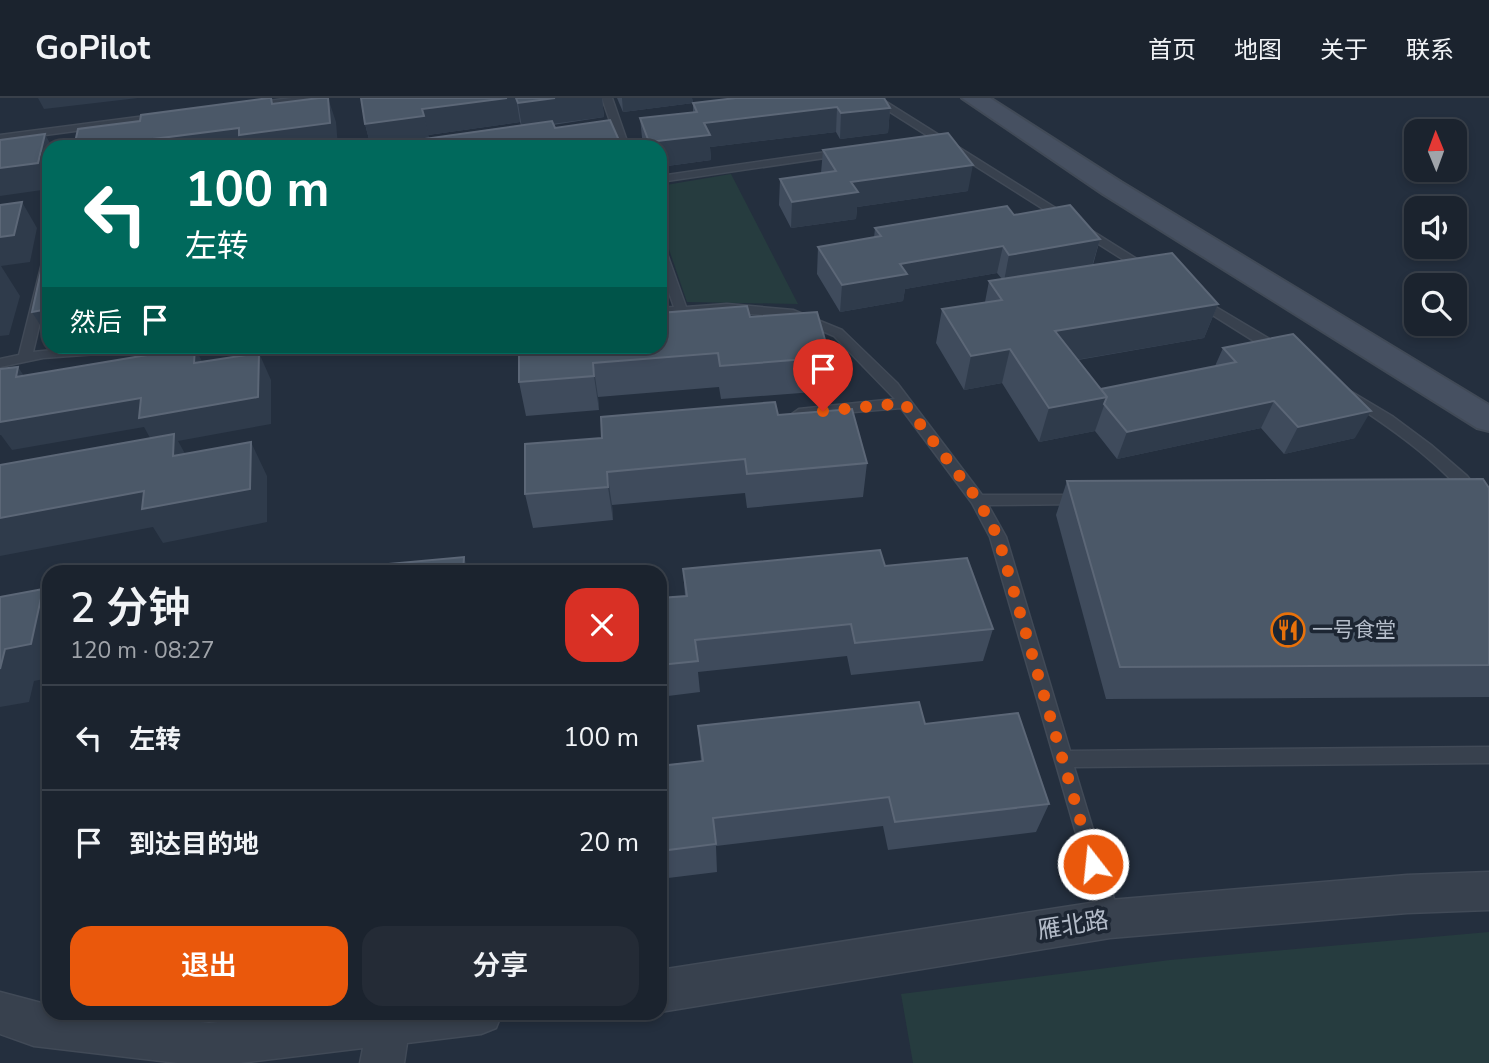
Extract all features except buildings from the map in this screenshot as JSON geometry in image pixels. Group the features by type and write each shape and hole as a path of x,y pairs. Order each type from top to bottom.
{"main road":[{"path":"974,98 1112,188 1489,420"},
{"path":"1007,98 1308,289 1489,390"}],"street":[{"name":"雁北路","path":"667,990 1110,919 1407,894 1489,891"},
{"path":"0,1013 34,1025 209,1045 386,1044 460,1020"}],"lane":[{"path":"246,107 315,98"},
{"path":"607,98 622,140"},
{"path":"873,98 1157,275"},
{"path":"0,138 80,132 178,115"},
{"path":"667,178 850,152"},
{"path":"667,271 681,311"},
{"path":"24,358 42,287"},
{"path":"1193,297 1287,356"},
{"path":"667,312 727,308 762,310 793,314 838,333 892,386 978,500 998,537 1110,919"},
{"path":"0,363 69,354"},
{"path":"1335,386 1420,445 1479,498 1489,513"},
{"path":"796,414 904,403"},
{"path":"1451,498 1479,498"},
{"path":"978,500 1102,499"},
{"path":"1063,759 1489,755"}],"green space":[{"path":"731,174 798,304 687,302 667,243 667,185"},
{"path":"1489,932 1489,1063 913,1063 901,994 1170,960"}],"place":[{"name":"一号食堂","path":"1288,630"}],"route":[{"path":"823,411 904,403 978,500 998,537 1093,864"}]}
